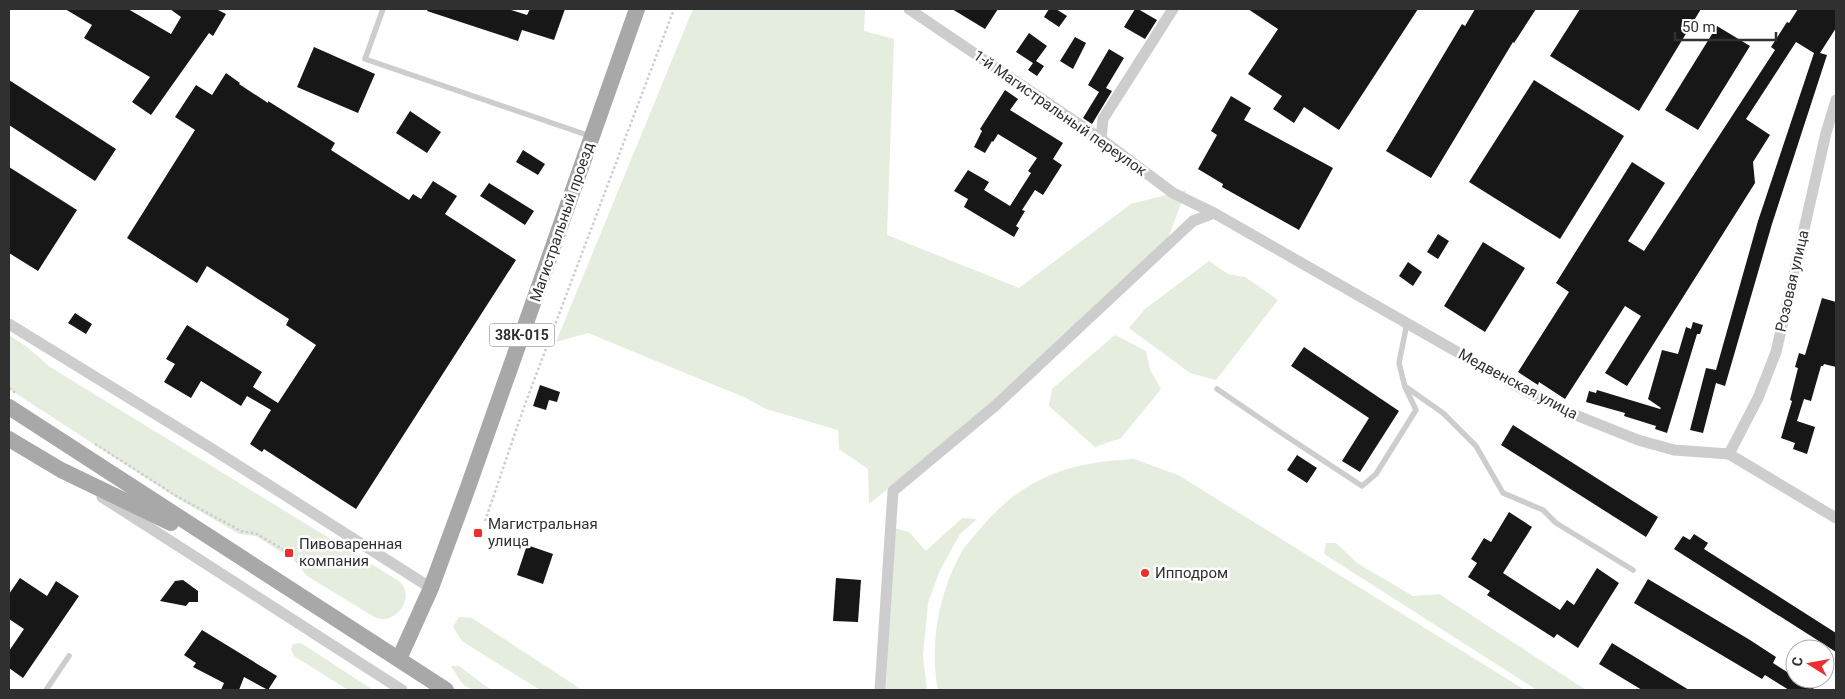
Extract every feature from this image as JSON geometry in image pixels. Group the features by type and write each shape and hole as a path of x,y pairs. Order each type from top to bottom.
{"main road":[{"name":"Магистральный проезд","path":"400,660 431,588 467,490 592,137 634,10"},
{"path":"9,407 446,690"},
{"path":"9,439 61,470 232,552"}],"street":[{"name":"1-й Магистральный переулок","path":"910,9 1101,139 1173,193 1214,213"},
{"path":"1101,139 1103,119 1173,9"},
{"name":"Розовая улица","path":"1729,454 1758,398 1776,352 1826,133 1836,100"},
{"path":"880,690 893,491 995,406 1193,221 1214,213"},
{"name":"Медвенская улица","path":"1214,213 1522,389 1568,412 1638,440 1674,450 1729,454 1836,518"},
{"path":"9,324 209,447 431,588"},
{"path":"61,470 402,690"}],"lane":[{"path":"374,9 382,11 365,59 592,137"},
{"path":"1217,389 1362,486 1376,474 1416,410 1405,387 1399,363 1407,323"},
{"path":"1405,387 1443,413 1476,446 1503,493 1543,510 1556,523 1633,570"},
{"path":"46,690 69,656"}],"path":[{"path":"485,521 524,407 674,9"},
{"path":"9,388 25,399"},
{"path":"90,440 178,496 241,531 257,534 284,550"}],"green space":[{"path":"693,9 865,9 864,31 894,39 887,235 1019,288 1131,204 1186,190 1167,241 999,400 869,504 868,469 839,449 838,430 766,409 746,398 588,333 556,342"},
{"path":"1209,261 1228,274 1245,277 1278,300 1216,380 1190,373 1129,328 1145,309"},
{"path":"9,335 27,347 50,367 399,581 404,587 406,594 402,607 391,617 384,619 376,618 307,576 294,560 256,536 239,534 177,498 9,389"},
{"path":"1115,335 1146,351 1150,370 1161,389 1121,438 1095,447 1049,406 1052,389"},
{"name":"Ипподром","path":"1134,459 1178,475 1525,690 938,690 935,656 938,620 953,569 967,544 999,509 1026,487 1037,481 1079,466"},
{"path":"962,518 977,519 960,534 940,570 928,603 923,656 927,690 886,690 894,528 909,532 926,551"},
{"path":"1326,543 1336,543 1357,563 1413,596 1439,594 1586,690 1537,690 1324,554"},
{"path":"459,617 472,618 582,690 540,690 462,641 453,627"},
{"path":"301,643 373,690 348,690 294,656 291,649 293,644"},
{"path":"451,666 459,666 491,690 475,689 466,686"}],"building":[{"path":"65,9 128,9 171,34 181,17 170,9 216,9 226,14 213,36 209,33 151,115 132,102 150,77 84,38 92,25"},
{"path":"428,9 508,9 527,15 530,9 565,9 554,40 522,30 518,41 427,11"},
{"path":"952,9 998,9 985,29"},
{"path":"1049,9 1056,9 1067,16 1059,27 1044,17"},
{"path":"1135,9 1157,20 1145,39 1124,27"},
{"path":"1248,9 1418,9 1339,130 1304,107 1294,123 1273,109 1282,96 1248,74 1278,29"},
{"path":"1475,9 1536,9 1513,42 1431,178 1386,151 1462,24 1465,26"},
{"path":"1580,9 1701,9 1639,111 1550,56"},
{"path":"1798,9 1836,9 1836,28 1820,53 1827,55 1772,224 1725,386 1716,383 1703,433 1690,430 1706,368 1716,370 1758,221 1814,53 1796,42 1746,119 1770,135 1753,162 1755,183 1627,386 1605,373 1641,316 1625,306 1565,399 1539,382 1538,385 1518,372 1569,292 1556,283 1632,162 1665,183 1628,241 1644,251 1775,50 1771,47"},
{"path":"1717,26 1750,46 1698,130 1665,110"},
{"path":"1029,33 1047,46 1036,61 1044,66 1037,76 1028,70 1033,63 1016,52"},
{"path":"1075,37 1086,43 1073,69 1060,61"},
{"path":"314,47 375,74 358,113 297,87"},
{"path":"1109,49 1124,58 1106,88 1112,91 1092,124 1083,118 1099,92 1088,85"},
{"path":"226,73 268,103 268,101 335,143 331,150 409,200 413,194 421,199 433,181 457,196 445,214 516,260 356,509 264,449 262,452 250,444 271,410 247,396 241,406 201,381 191,398 164,382 175,364 166,359 187,325 262,372 253,387 278,403 316,345 286,325 289,319 207,266 197,283 127,238 195,130 175,117 196,85 212,95"},
{"path":"9,80 116,149 95,181 9,125"},
{"path":"1534,80 1624,136 1560,239 1469,182"},
{"path":"1005,90 1018,99 1010,110 1063,143 1053,159 1062,165 1043,195 1035,190 1022,210 1025,211 1016,226 1019,228 1014,237 964,207 968,199 954,191 968,170 989,182 984,190 1010,206 1031,173 1028,171 1037,158 998,134 985,153 974,147 982,131 980,129"},
{"path":"1231,96 1251,108 1244,120 1333,168 1299,230 1222,187 1223,184 1198,169 1217,135 1211,131"},
{"path":"410,111 441,132 427,153 396,133"},
{"path":"523,150 545,164 538,175 516,162"},
{"path":"9,167 77,210 38,271 9,253"},
{"path":"489,183 534,211 525,225 480,196"},
{"path":"1438,234 1449,241 1438,259 1427,252"},
{"path":"1483,242 1525,268 1485,332 1444,306"},
{"path":"1408,262 1422,272 1413,286 1399,276"},
{"path":"1822,298 1836,302 1836,367 1824,364 1821,366 1811,401 1804,399 1797,421 1815,427 1807,454 1793,449 1795,443 1781,438 1792,401 1790,400 1798,368 1795,367 1799,353 1805,355"},
{"path":"75,313 92,324 86,334 68,323"},
{"path":"1693,322 1703,325 1700,334 1697,334 1667,433 1655,429 1656,426 1624,416 1625,413 1586,402 1589,391 1596,393 1597,390 1660,409 1648,399 1662,350 1678,354 1686,327 1691,329"},
{"path":"1304,347 1399,411 1360,472 1342,461 1369,418 1291,366"},
{"path":"540,385 560,392 557,402 549,400 546,410 533,406"},
{"path":"1513,425 1658,517 1646,537 1501,445"},
{"path":"1297,455 1317,468 1307,483 1287,470"},
{"path":"1509,512 1532,527 1503,573 1560,610 1567,600 1574,605 1597,568 1619,583 1578,648 1557,634 1554,638 1487,595 1490,591 1468,577 1477,563 1471,559 1484,538 1491,542"},
{"path":"1694,534 1708,543 1704,549 1836,633 1836,652 1835,639 1816,639 1674,549 1683,536 1690,540"},
{"path":"527,545 553,554 543,584 517,575"},
{"path":"20,578 47,596 56,581 79,596 23,678 9,668 9,651 24,629 9,619 9,594"},
{"path":"836,578 861,580 858,622 833,621"},
{"path":"1648,579 1776,657 1773,663 1785,671 1785,688 1765,675 1762,679 1634,603"},
{"path":"183,580 198,591 198,602 189,602 186,606 160,601 175,581"},
{"path":"202,630 277,676 268,690 244,677 239,690 221,690 224,683 193,667 196,663 184,655"},
{"path":"1612,643 1689,690 1642,690 1599,664"},
{"path":"1787,689 1816,690 1789,690"}],"place":[{"name":"Магистральная улица","path":"478,533"},
{"name":"Пивоваренная компания","path":"289,553"},
{"name":"Ипподром","path":"1145,573"}]}
